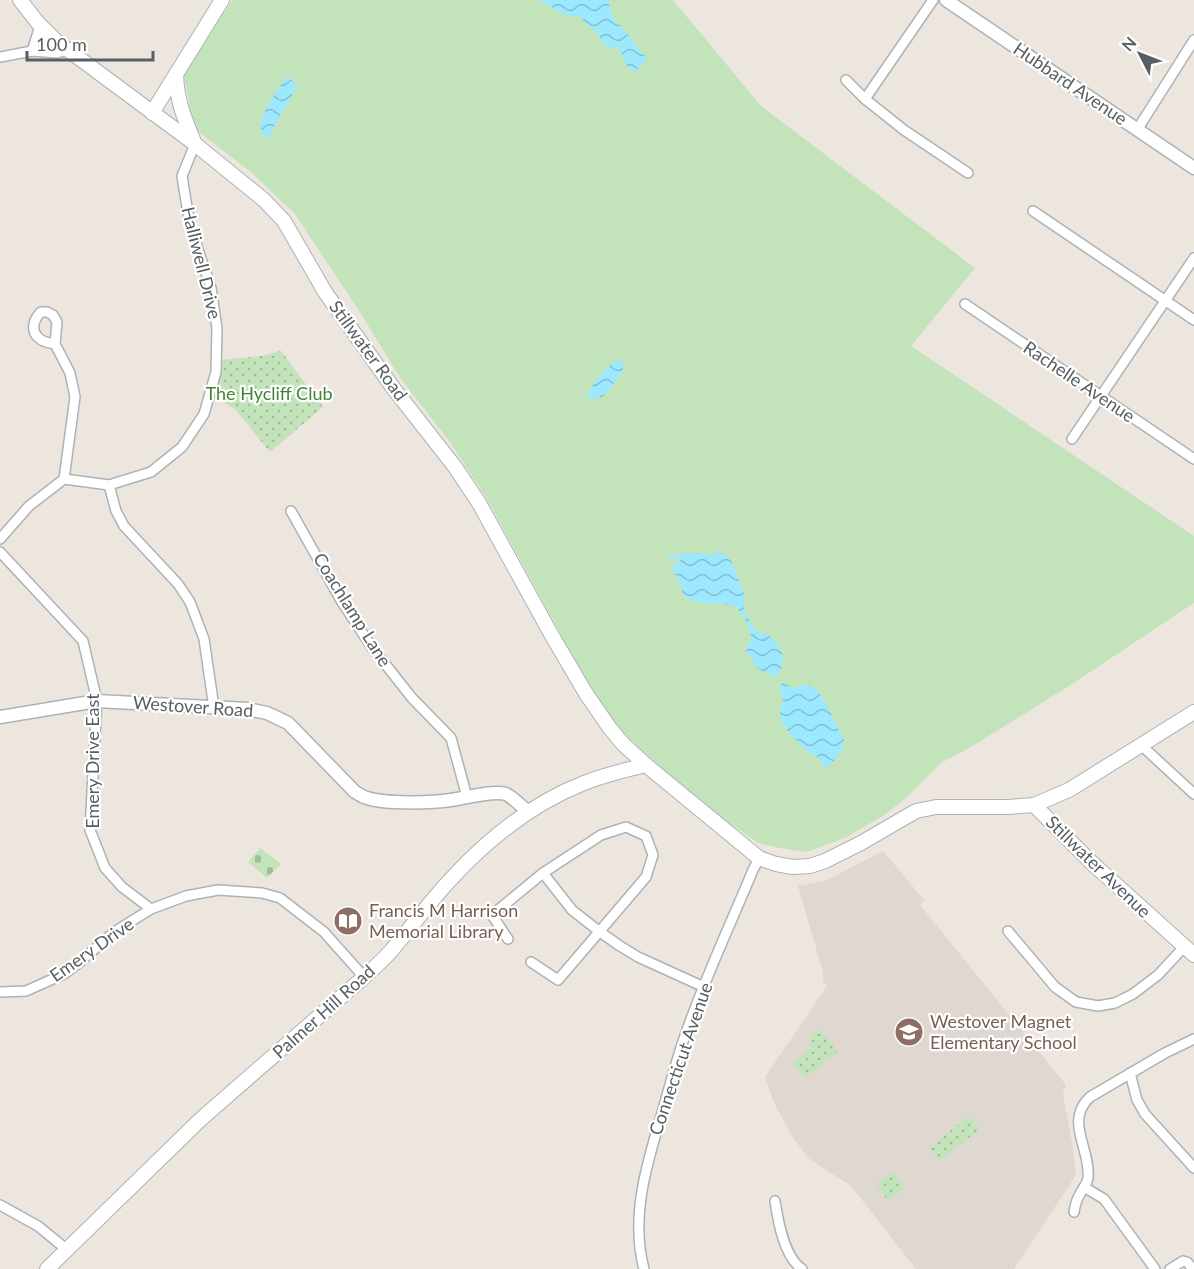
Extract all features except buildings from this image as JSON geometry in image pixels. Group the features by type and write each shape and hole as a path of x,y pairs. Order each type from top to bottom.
{"main road":[{"name":"Stillwater Road","path":"20,0 40,26 195,144 264,200 284,221 325,292 394,389 455,467 478,502 551,634 601,716 623,744 646,765"},
{"path":"152,113 222,0"},
{"path":"176,74 181,111 195,144"},
{"path":"1034,805 1068,790 1194,712"},
{"name":"Palmer Hill Road","path":"47,1269 201,1119 388,954 470,859 540,804 584,783 646,765"},
{"name":"Stillwater Avenue","path":"646,765 759,858 793,867 810,866 825,861 916,811 936,807 1034,805 1092,863 1189,951"}],"street":[{"path":"866,99 933,0"},
{"name":"Hubbard Avenue","path":"946,0 1194,168"},
{"path":"32,51 40,26"},
{"path":"1137,130 1194,40"},
{"path":"0,57 32,51 57,53 69,50"},
{"path":"846,80 904,130 968,173"},
{"name":"Halliwell Drive","path":"64,479 109,485 151,472 182,447 204,414 216,372 217,328 211,288 190,226 182,176 195,144"},
{"path":"1033,211 1194,320"},
{"path":"1072,439 1194,258"},
{"name":"Rachelle Avenue","path":"964,304 1194,459"},
{"path":"0,539 30,506 64,479 75,397 70,373 54,344"},
{"path":"109,485 116,511 124,526 178,584 190,602 204,639 214,708"},
{"name":"Coachlamp Lane","path":"291,512 342,602 371,646 412,698 451,738 467,797"},
{"name":"Emery Drive East","path":"0,552 83,641 97,701 90,830 105,868 122,887 151,909"},
{"name":"Westover Road","path":"0,717 97,701 247,709 267,713 288,723 355,792 367,798 400,802 447,800 500,793 506,794 528,812"},
{"path":"1141,745 1194,794"},
{"path":"508,939 492,915 543,873 601,835 626,827 646,836 653,855 646,877 558,980 531,962"},
{"name":"Connecticut Avenue","path":"644,1269 639,1238 640,1196 677,1059 704,987 759,858"},
{"path":"543,873 572,910 600,932 638,957 704,987"},
{"name":"Emery Drive","path":"0,992 26,991 64,974 114,932 151,909 186,896 218,890 262,893 280,898 324,933 364,977"},
{"path":"1008,931 1054,987 1076,1002 1098,1006 1115,1003 1133,994 1189,951"},
{"path":"1074,1212 1076,1202 1088,1179 1079,1127 1079,1113 1082,1106 1090,1097 1130,1073 1194,1040"},
{"path":"1130,1073 1137,1100 1144,1114 1194,1168"},
{"path":"1084,1187 1104,1199 1155,1269"},
{"path":"775,1201 778,1223 787,1248 802,1269"},
{"path":"0,1205 38,1226 66,1250"},
{"path":"1170,1269 1183,1261 1193,1269"}],"shaded area":[{"name":"Westover Magnet Elementary School","path":"883,851 925,901 920,905 1066,1085 1063,1094 1076,1175 1014,1269 916,1269 851,1186 808,1158 792,1136 775,1105 765,1077 827,986 823,981 823,972 798,886 825,881"}],"green space":[{"path":"232,0 673,0 761,106 975,268 911,346 1194,536 1194,603 1072,684 941,763 906,798 886,814 845,838 807,852 758,843 718,815 670,775 619,729 602,710 486,497 449,441 401,379 295,214 252,173 194,128 184,76"},
{"name":"The Hycliff Club","path":"281,351 323,407 270,452 235,409 216,398 222,360 261,356"},
{"path":"260,848 281,864 267,878 248,862"},
{"path":"819,1029 838,1052 805,1078 792,1063 810,1049 811,1035"},
{"path":"969,1116 980,1129 939,1161 929,1148"},
{"path":"893,1172 905,1188 888,1201 876,1184"}],"water":[{"path":"538,0 609,0 613,16 647,58 645,62 635,72 627,66 616,46 610,48 604,45 597,33 579,16 566,15"},
{"path":"288,76 297,85 268,138 261,129 263,116 270,101"},
{"path":"620,359 623,362 623,371 602,397 591,399 588,396 596,380 610,365"},
{"path":"719,551 731,561 744,593 745,612 754,628 771,637 780,649 783,661 777,677 758,669 746,651 751,636 747,623 739,611 733,605 694,601 685,596 672,565 682,559 678,557 672,560 668,557 697,553 714,555"},
{"path":"782,683 792,688 811,686 820,693 844,741 840,752 829,766 825,767 817,757 799,743 783,723 780,714 783,698 779,688"}],"place":[{"name":"Francis M Harrison Memorial Library","path":"348,921"},
{"name":"Westover Magnet Elementary School","path":"909,1032"}]}
